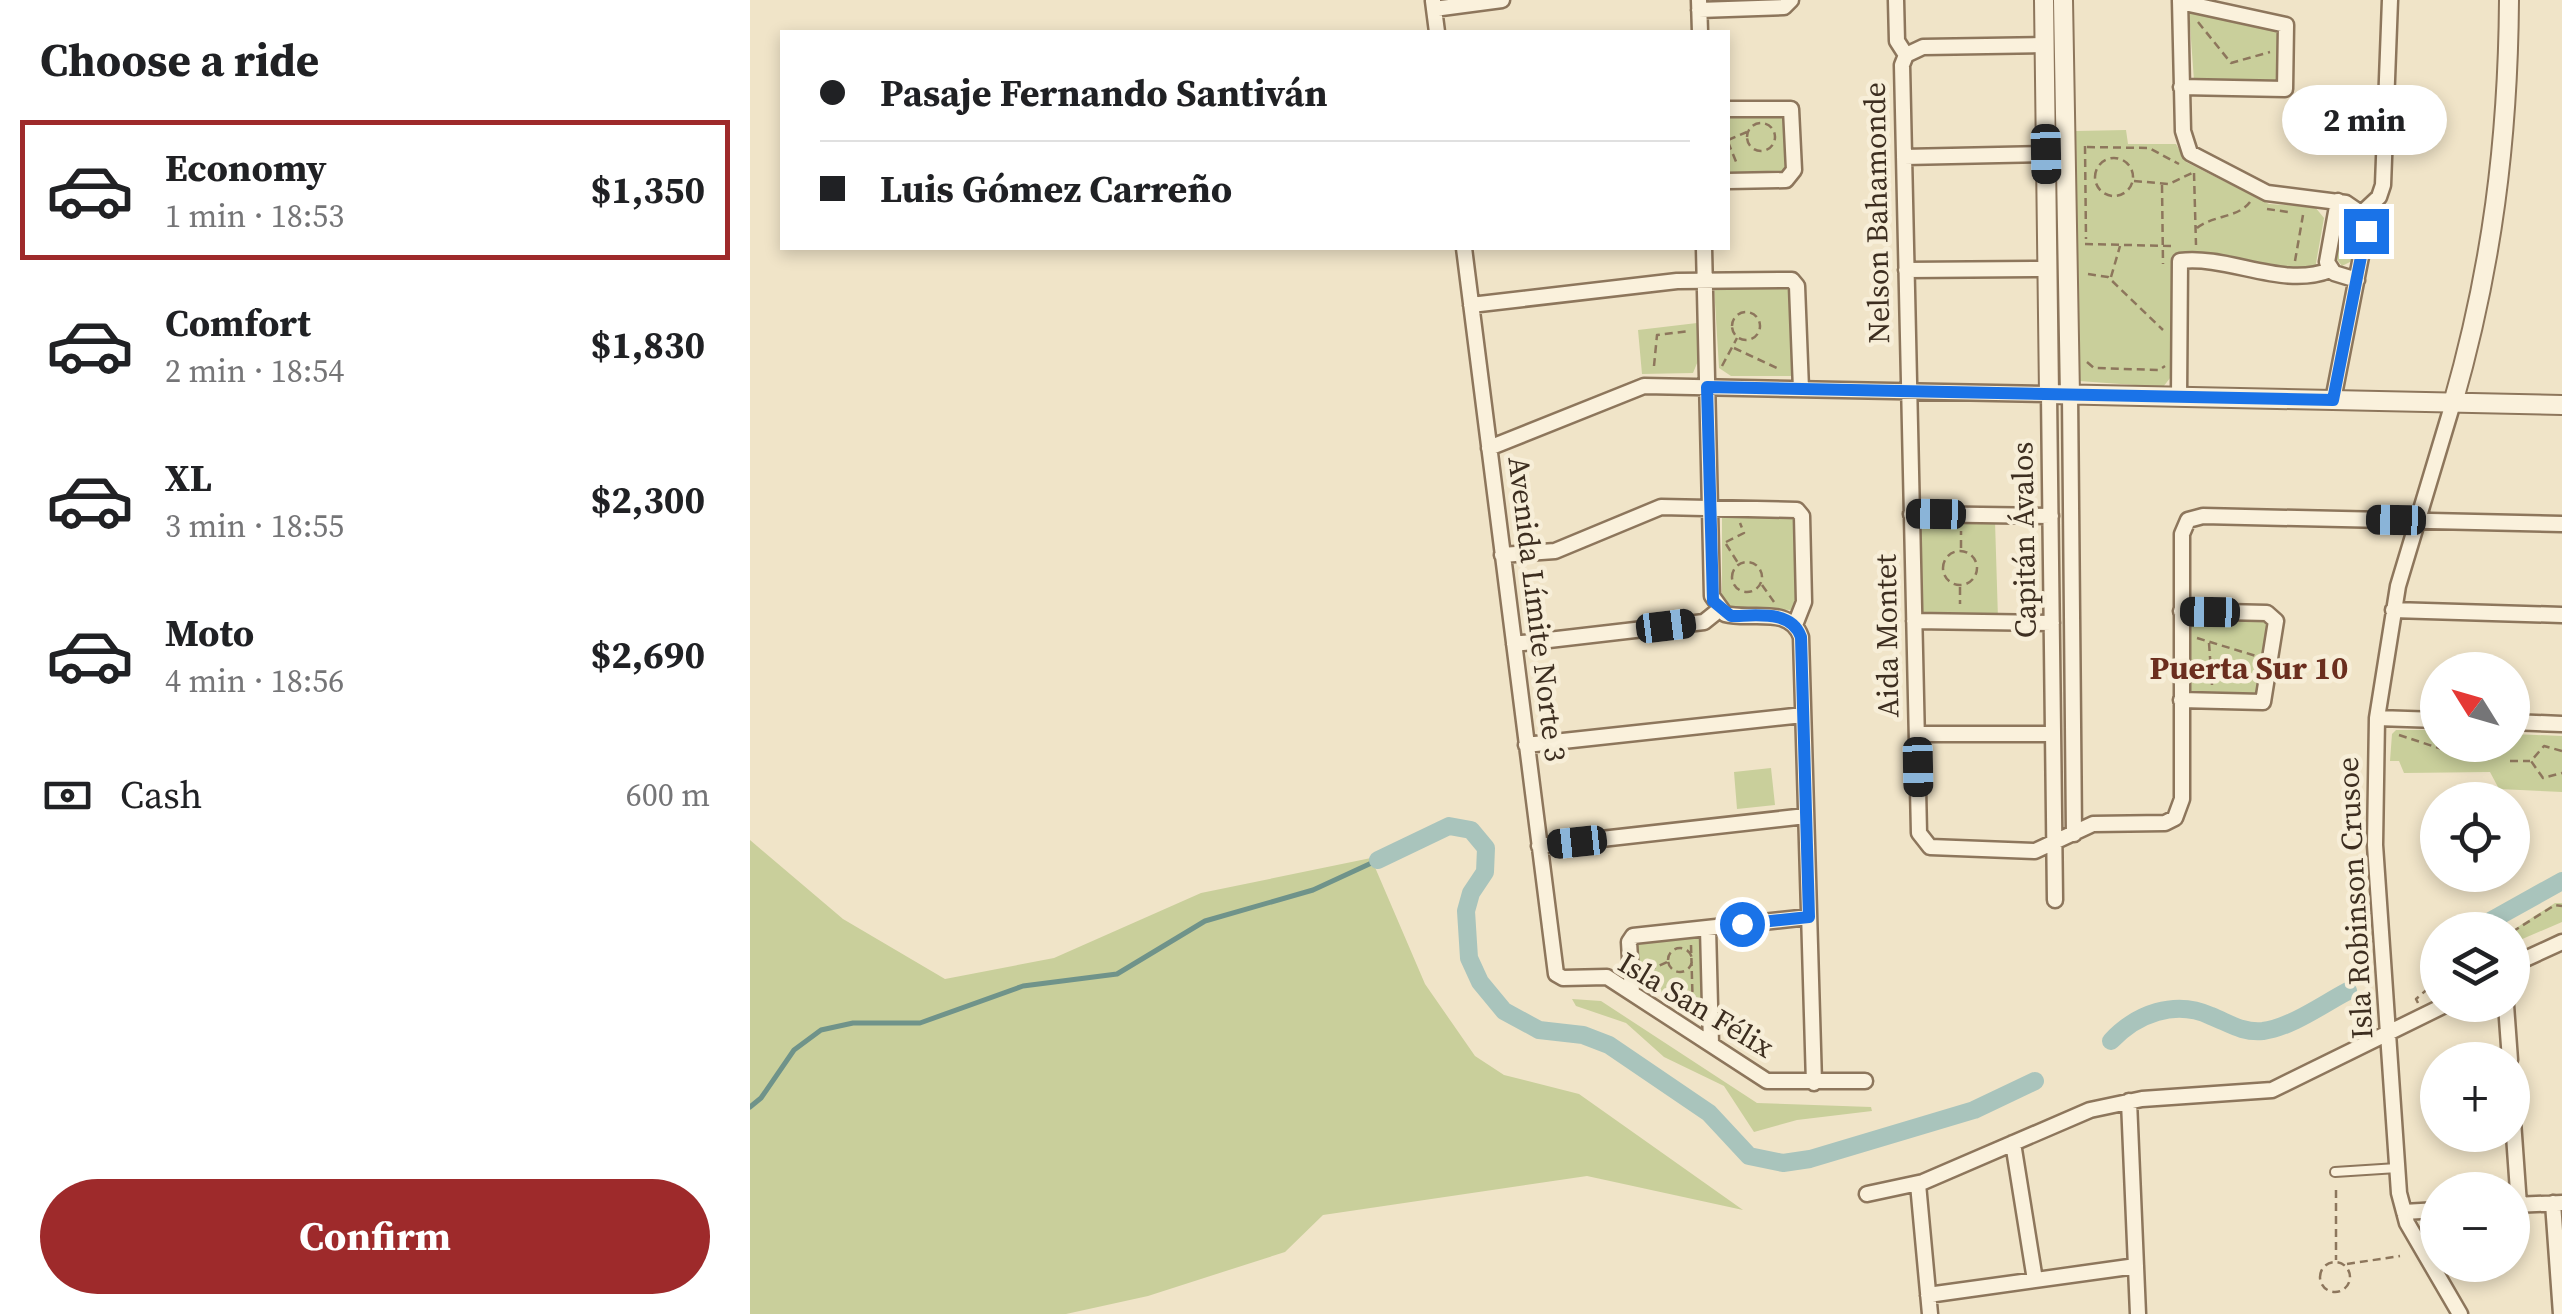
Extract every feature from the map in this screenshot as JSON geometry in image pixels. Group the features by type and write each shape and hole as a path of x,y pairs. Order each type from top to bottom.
{"street":[{"path":"1437,30 1434,4 1502,0"},
{"path":"1700,30 1699,5 1784,7 1790,0"},
{"path":"1896,0 1897,41 1906,54"},
{"name":"Capitán Ávalos","path":"2044,0 2055,900"},
{"name":"Capitán Ávalos","path":"2063,0 2074,834"},
{"path":"2363,212 2379,197 2382,185 2390,0"},
{"name":"Isla Robinson Crusoe","path":"2460,1314 2404,1212 2397,1168 2374,801 2377,718 2392,610 2454,403 2480,297 2503,166 2509,0"},
{"path":"2182,88 2285,89 2284,22 2180,4 2182,88 2184,139 2190,152 2267,194 2338,201 2363,212 2367,225 2333,400"},
{"name":"Nelson Bahamonde","path":"1908,390 1902,65 1906,54 1923,48 2044,45"},
{"path":"1730,109 1787,108 1793,112 1792,176 1730,181"},
{"path":"1904,158 2046,154"},
{"path":"2330,270 2326,255 2338,201"},
{"name":"Avenida Límite Norte 3","path":"1464,250 1558,976"},
{"path":"1704,250 1712,596 1719,610 1731,616 1781,617 1795,625 1801,637 1814,1083"},
{"path":"2178,397 2180,262 2234,262 2306,277 2330,270 2357,280"},
{"path":"1906,270 2048,270"},
{"path":"1471,306 1705,279 1796,284 1801,390"},
{"path":"1489,448 1632,389 1908,390 2562,405"},
{"name":"Aida Montet","path":"1908,390 1919,832 1930,848 2035,851 2093,824 2165,823 2175,818 2182,799 2181,700"},
{"path":"1502,555 1555,551 1661,507 1801,513 1804,602 1795,625"},
{"path":"1911,514 2051,516"},
{"path":"2181,611 2272,614 2276,621 2271,662 2261,704 2181,700 2181,611 2182,534 2188,520 2202,516 2562,524"},
{"path":"1514,644 1704,622 1719,610"},
{"path":"2392,610 2562,615"},
{"path":"1914,621 2052,623"},
{"path":"1526,745 1803,715"},
{"path":"2377,718 2420,719"},
{"path":"2530,723 2562,724"},
{"path":"1916,734 2053,734"},
{"path":"1539,846 1806,816"},
{"path":"1632,985 1630,938 1809,917"},
{"path":"1708,928 1710,1044"},
{"path":"2530,957 2562,942"},
{"name":"Isla San Félix","path":"1558,976 1603,976 1632,985 1693,1033 1767,1081 1866,1081"},
{"path":"1868,1194 1918,1184 2077,1115 2129,1102 2272,1090 2420,1019"},
{"path":"2129,1102 2138,1314"},
{"path":"2014,1142 2035,1280"},
{"path":"1918,1184 1930,1314"},
{"path":"2530,1204 2558,1203 2561,1314"},
{"path":"2404,1212 2420,1211"},
{"path":"1928,1295 2136,1266"}],"lane":[{"path":"2335,1172 2397,1168"}],"path":[{"path":"2180,4 2207,30 2231,63 2260,51 2286,53"},
{"path":"1730,140 1759,123 1768,125 1775,134 1774,143 1767,150 1755,150 1748,144 1748,131"},
{"path":"1730,146 1744,180"},
{"path":"2085,146 2086,274 2110,279 2165,332 2164,315"},
{"path":"2119,149 2119,159"},
{"path":"2101,192 2096,183 2097,168 2104,161 2119,159 2128,165 2132,180"},
{"path":"2132,180 2162,185 2194,172 2196,247"},
{"path":"2085,197 2101,192 2120,195 2132,180"},
{"path":"2162,185 2164,280"},
{"path":"2195,229 2214,216 2242,211 2251,201"},
{"path":"2294,262 2303,213"},
{"path":"2110,279 2120,245"},
{"path":"1752,312 1759,319 1760,332 1750,340 1738,337 1732,328 1734,318 1752,312"},
{"path":"1654,366 1658,335 1696,330"},
{"path":"1722,367 1738,337"},
{"path":"1734,348 1779,369"},
{"path":"2086,357 2094,368 2159,370 2166,361"},
{"path":"1733,508 1744,534 1726,540 1740,564"},
{"path":"1960,551 1961,515"},
{"path":"1960,551 1972,555 1978,566 1972,581 1960,585 1949,581 1943,570 1947,556 1960,551"},
{"path":"1752,563 1759,568 1760,584 1750,592 1736,586 1732,574 1740,564 1752,563"},
{"path":"1760,584 1768,589 1781,617"},
{"path":"1960,585 1960,622"},
{"path":"2181,634 2271,662"},
{"path":"2208,641 2214,702"},
{"path":"2211,674 2268,685"},
{"path":"2398,734 2420,741"},
{"path":"2562,751 2544,746 2532,761 2540,777 2553,779 2562,772"},
{"path":"2530,921 2555,905 2562,906"},
{"path":"1691,930 1693,1033"},
{"path":"1661,932 1668,958 1678,972 1686,970 1692,961"},
{"path":"1632,985 1641,969 1659,970 1681,948 1692,961"},
{"path":"2418,1003 2420,996"},
{"path":"2336,1190 2336,1262"},
{"path":"2344,1264 2350,1274 2347,1286 2329,1291 2321,1284 2320,1272 2336,1262 2400,1256"}],"green space":[{"path":"2189,11 2281,31 2279,83 2194,81"},
{"path":"1730,112 1787,113 1789,173 1730,177"},
{"path":"2126,130 2128,144 2176,144 2186,162 2269,204 2315,207 2324,218 2315,269 2305,273 2226,256 2173,255 2174,373 2163,387 2079,381 2076,131"},
{"path":"2353,215 2358,224 2352,261 2342,266 2335,257 2344,216"},
{"path":"1714,286 1791,286 1794,376 1731,376 1719,368"},
{"path":"1697,323 1700,356 1693,373 1642,374 1638,330"},
{"path":"1722,512 1796,516 1797,610 1731,609 1722,602"},
{"path":"1927,520 1995,521 1998,619 1923,614 1919,535"},
{"path":"2194,617 2270,619 2262,697 2190,694 2188,624"},
{"path":"2396,730 2420,730 2420,762 2530,762 2530,735 2562,736 2562,792 2530,790 2530,782 2495,782 2490,772 2404,773 2399,761 2390,761 2392,734"},
{"path":"1771,768 1775,805 1737,809 1734,772"},
{"path":"750,840 843,919 945,979 1054,958 1201,893 1371,858 1425,984 1475,1056 1504,1075 1579,1094 1743,1210 1587,1176 1323,1215 1285,1252 1148,1296 1066,1314 750,1314"},
{"path":"2555,903 2562,903 2562,922 2530,936 2530,919"},
{"path":"1702,936 1704,1026 1635,977 1634,942"},
{"path":"1572,999 1601,1001 1757,1103 1871,1107 1872,1111 1797,1120 1754,1132 1724,1086 1664,1057 1626,1023 1576,1006"}],"waterway":[{"path":"1378,860 1449,826 1471,830 1486,848 1485,872 1471,893 1466,911 1469,958 1480,982 1504,1011 1539,1030 1583,1035 1609,1045 1709,1113 1749,1156 1783,1163 1810,1159 1974,1110 2035,1081"},
{"path":"750,1107 761,1098 794,1050 821,1030 853,1023 920,1023 1023,986 1117,974 1205,921 1313,890 1378,860"},
{"path":"2506,912 2562,881"},
{"path":"2111,1041 2132,1023 2170,1009 2197,1011 2242,1029 2274,1029 2348,991"}],"district":[{"name":"Puerta Sur 10","path":"2249,668"}],"route":[{"path":"1742,924 1809,917 1801,637 1795,625 1781,617 1731,616 1719,610 1713,601 1707,387 2333,400 2366,231"}]}
